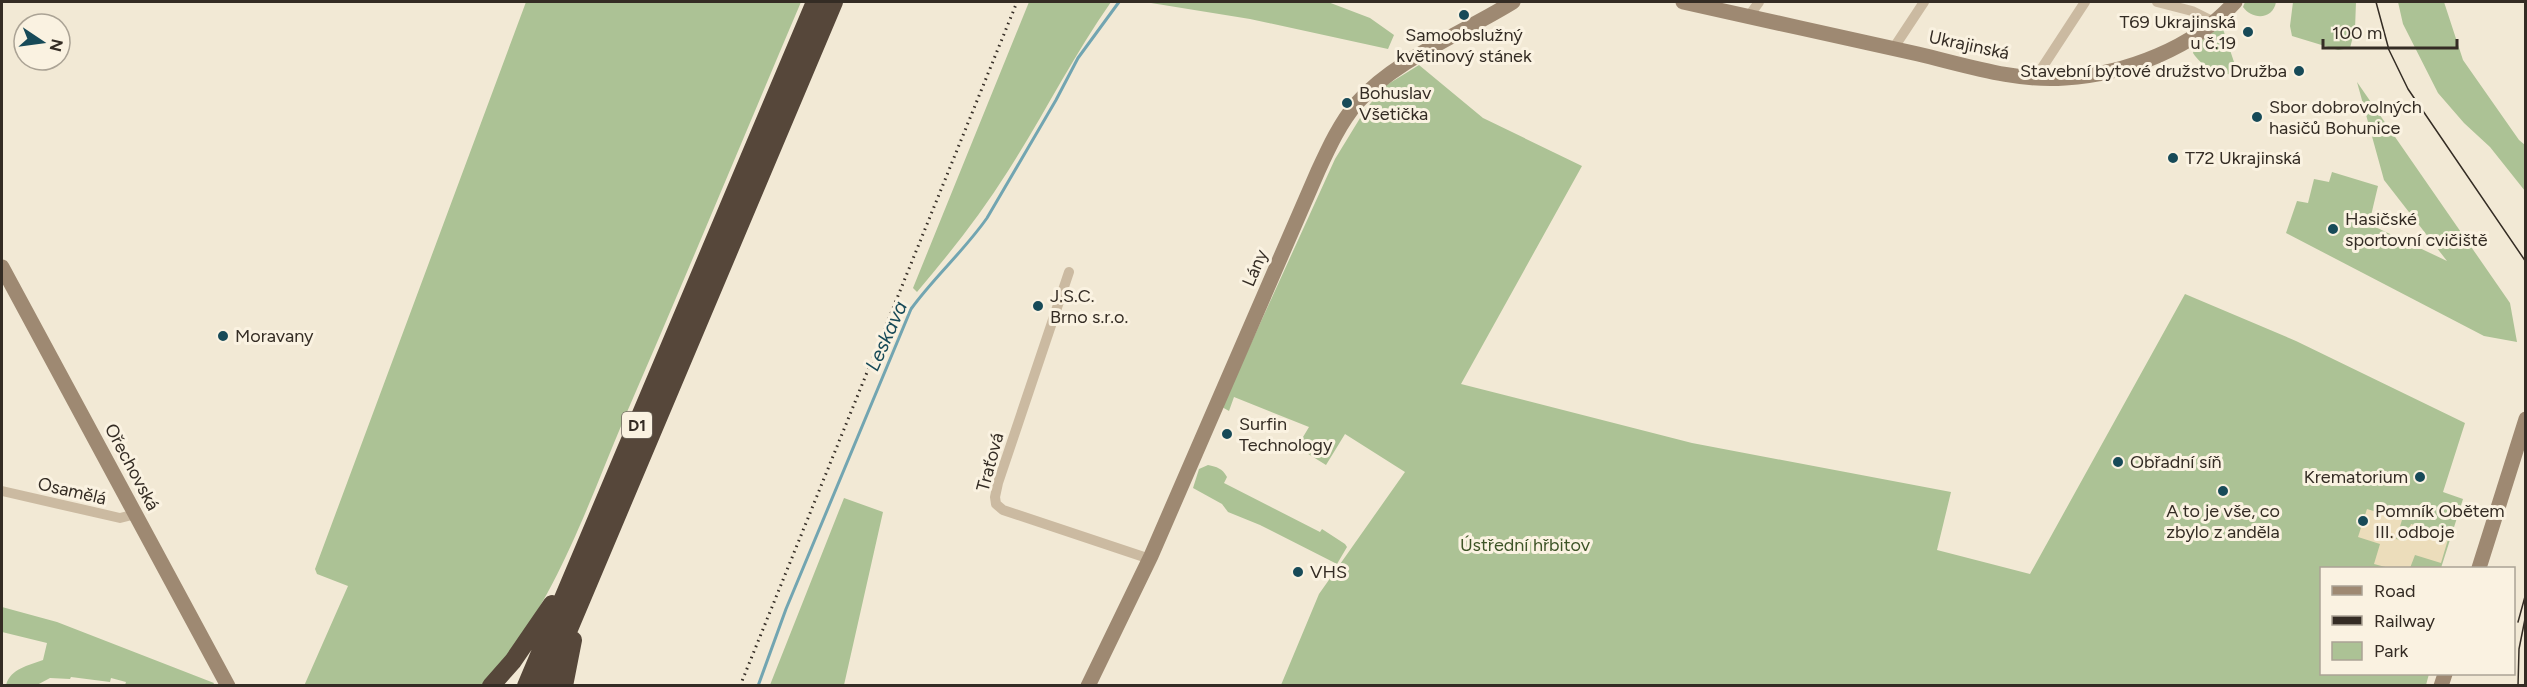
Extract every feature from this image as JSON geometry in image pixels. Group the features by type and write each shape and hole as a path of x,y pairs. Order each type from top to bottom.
{"highway":[{"name":"D1","path":"545,686 583,573 815,2"},
{"name":"D1","path":"526,686 583,573 834,2"},
{"path":"491,686 583,573"},
{"path":"564,686 583,573"}],"street":[{"name":"Lány","path":"1088,686 1150,559 1322,164 1344,122 1361,99 1385,78 1513,2"},
{"name":"Ukrajinská","path":"1683,2 1999,73 2063,79 2101,74 2142,62 2180,44 2214,22 2235,2"},
{"path":"1749,16 1759,2"},
{"name":"Ukrajinská","path":"1893,49 1924,2"},
{"path":"2036,77 2085,2"},
{"path":"2157,2 2192,11 2214,22"},
{"name":"Ořechovská","path":"2,267 228,686"},
{"name":"Traťová","path":"1069,272 998,483 996,504 1003,510 1150,559"},
{"path":"2479,567 2526,419"},
{"name":"Osamělá","path":"2,491 120,518 136,514"}],"green space":[{"path":"526,2 801,2 565,559 528,626 507,656 482,685 304,686 348,586 317,574 315,569"},
{"path":"1029,2 1111,2 998,187 965,233 917,292 913,288"},
{"path":"1328,2 1370,18 1394,35 1388,49 1250,19 1151,3"},
{"path":"2245,2 2276,2 2267,15 2257,16 2243,7"},
{"path":"2293,2 2356,2 2355,29 2350,48 2338,50 2292,36 2290,26"},
{"path":"2398,2 2444,2 2463,60 2519,140 2525,145 2525,191 2490,147 2464,123 2438,93 2403,24"},
{"path":"2222,26 2234,62 2232,75 2210,68 2193,53 2195,45"},
{"name":"Ústřední hřbitov","path":"1419,65 1483,118 1582,166 1461,384 1692,443 1951,492 1937,550 2030,574 2185,294 2296,341 2465,423 2443,492 2463,499 2441,567 2320,567 2320,675 2429,675 2426,685 1281,685 1319,594 1405,472 1345,434 1326,465 1297,447 1309,427 1234,397 1229,411 1222,407 1335,159 1365,110 1385,86"},
{"path":"2357,82 2510,303 2517,342 2484,336 2286,233 2297,201 2308,203 2314,179 2329,182 2332,172 2378,186 2369,224 2447,261 2384,180"},
{"path":"1208,465 1217,467 1223,472 1227,477 1224,483 1320,532 1322,529 1345,544 1347,547 1337,564 1260,525 1228,512 1222,504 1193,488 1199,469"},
{"path":"844,498 883,512 844,685 770,685"},
{"path":"2,607 57,622 214,683 213,685 125,685 126,682 111,678 110,682 71,677 70,679 50,678 37,685 6,685 8,679 16,671 43,660 47,643 2,632"}],"shaded area":[{"path":"2367,509 2402,520 2396,539 2405,541 2411,524 2449,536 2441,563 2415,555 2410,567 2385,567 2374,564 2380,544 2358,537"}],"waterway":[{"name":"Leskava","path":"758,686 786,609 911,309 987,218 1078,58 1119,2"}],"tram line":[{"path":"2376,2 2389,50 2408,89 2526,262"},
{"path":"2518,622 2526,593"},
{"path":"2518,686 2519,649 2526,614"}],"railway":[{"path":"740,686 1017,2"}],"place":[{"name":"Samoobslužný květinový stánek","path":"1464,15"},
{"name":"T69 Ukrajinská u č.19","path":"2248,32"},
{"name":"Stavební bytové družstvo Družba","path":"2299,71"},
{"name":"Bohuslav Všetička","path":"1347,103"},
{"name":"Sbor dobrovolných hasičů Bohunice","path":"2257,117"},
{"name":"T72 Ukrajinská","path":"2173,158"},
{"name":"Hasičské sportovní cvičiště","path":"2333,229"},
{"name":"J.S.C. Brno s.r.o.","path":"1038,306"},
{"name":"Moravany","path":"223,336"},
{"name":"Surfin Technology","path":"1227,434"},
{"name":"Obřadní síň","path":"2118,462"},
{"name":"Krematorium","path":"2420,477"},
{"name":"A to je vše, co zbylo z anděla","path":"2223,491"},
{"name":"Pomník Obětem III. odboje","path":"2363,521"},
{"name":"VHS","path":"1298,572"}]}
